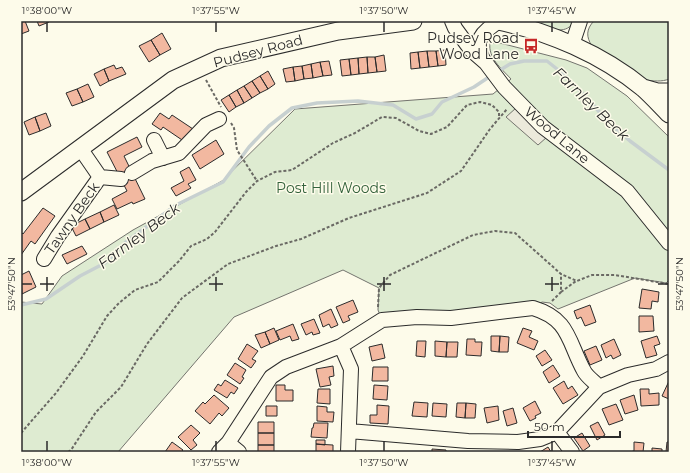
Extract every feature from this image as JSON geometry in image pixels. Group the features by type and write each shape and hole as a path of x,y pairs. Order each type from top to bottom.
{"main road":[{"name":"Pudsey Road","path":"21,192 173,80 221,58 338,31 412,21"},
{"path":"498,21 548,35 592,54 643,88 669,114"},
{"path":"643,88 657,92 669,92"}],"street":[{"name":"Wood Lane","path":"452,21 455,28 472,50 486,63 504,87 543,127 627,191 669,243"},
{"path":"486,63 480,54 478,41 481,35 498,21"},
{"path":"572,45 580,21"},
{"name":"Tawny Beck","path":"100,177 126,176 152,161 179,154 206,125 219,119"},
{"path":"154,140 163,158"},
{"name":"Tawny Beck","path":"80,148 100,177"},
{"name":"Tawny Beck","path":"44,259 58,236 100,177"},
{"path":"229,449 271,377 286,367 341,346 382,320 417,317 451,318 533,308 545,312 560,323 571,340 585,372 599,387"},
{"path":"341,346 351,369 350,431 348,452"},
{"path":"350,431 468,446 540,439 557,432 599,387 628,375 656,369 669,362"},
{"path":"557,432 572,452"}],"path":[{"path":"68,452 71,450 96,412 121,387 147,344 182,298 228,264 276,246 301,239 349,218 427,193 461,171 490,129 515,98"},
{"path":"21,433 56,393 83,356 107,316 119,303 135,290 158,282 190,246 206,239 215,232 246,192 257,181 275,172 292,170 332,143 355,133 382,117 396,118 419,131 431,134 447,127 467,105 480,102 492,105 499,112 499,118"},
{"path":"237,150 257,181"},
{"path":"382,320 378,310 379,288 390,275 473,235 495,231 515,233 561,274 577,281"},
{"path":"561,274 561,292"},
{"path":"550,304 561,292 577,281 592,275 615,275 669,284"}],"green space":[{"path":"520,21 574,21 568,28 558,30"},
{"path":"594,21 669,21 669,79 660,81 645,80 592,46 588,36 588,30"},
{"name":"Post Hill Woods","path":"490,43 500,43 566,60 587,68 627,96 669,137 669,280 666,283 635,278 558,309 550,303 542,302 533,308 382,320 378,310 379,288 343,270 234,317 118,452 21,452 21,302 42,304 62,276 133,230 222,181 295,109 493,94 511,79 499,67 493,58"}],"shaded area":[{"path":"516,108 547,137 538,145 506,117"}],"building":[{"path":"21,21 25,21 29,31 21,34"},
{"path":"37,21 49,21 49,22 39,26"},
{"path":"162,33 171,49 160,55 151,40"},
{"path":"151,40 160,55 149,62 139,46"},
{"path":"445,50 446,65 438,66 436,51"},
{"path":"427,51 429,67 420,68 418,52"},
{"path":"427,51 436,51 438,66 429,67"},
{"path":"418,52 420,68 411,69 410,53"},
{"path":"384,55 386,71 377,72 375,57"},
{"path":"367,57 368,73 359,74 358,58"},
{"path":"367,57 375,57 377,72 368,73"},
{"path":"358,58 359,74 351,75 349,59"},
{"path":"349,59 351,75 342,76 340,60"},
{"path":"329,61 332,75 323,76 320,62"},
{"path":"320,62 323,76 313,78 311,64"},
{"path":"311,64 313,78 304,79 302,66"},
{"path":"114,65 116,69 122,67 126,74 109,81 104,69"},
{"path":"302,66 304,79 295,81 293,67"},
{"path":"293,67 295,81 286,82 283,69"},
{"path":"104,69 109,81 100,86 94,74"},
{"path":"268,71 275,84 268,89 260,76"},
{"path":"260,76 268,89 260,93 252,81"},
{"path":"252,81 260,93 252,98 244,86"},
{"path":"88,84 94,97 83,102 77,89"},
{"path":"244,86 252,98 244,103 237,90"},
{"path":"77,89 83,102 72,106 66,93"},
{"path":"237,90 244,103 236,107 229,95"},
{"path":"229,95 236,107 229,112 221,100"},
{"path":"46,113 51,126 40,131 35,117"},
{"path":"160,113 169,119 172,115 193,129 185,142 163,127 161,130 152,124"},
{"path":"35,117 40,131 29,135 24,122"},
{"path":"137,137 142,147 124,156 145,199 133,204 132,202 117,209 112,199 127,191 107,152"},
{"path":"216,140 224,154 200,169 192,155"},
{"path":"189,167 196,180 188,184 191,188 176,196 171,188 184,181 180,172"},
{"path":"114,205 119,215 104,222 100,212"},
{"path":"43,208 55,216 35,244 31,241 21,255 21,232 23,234"},
{"path":"100,212 104,222 90,229 85,219"},
{"path":"85,219 90,229 76,236 71,226"},
{"path":"82,246 87,254 67,264 62,255"},
{"path":"29,271 36,287 22,294 21,275"},
{"path":"642,289 659,292 658,302 652,301 651,309 639,308"},
{"path":"353,300 358,312 348,316 350,320 343,323 336,307"},
{"path":"590,305 596,322 585,326 581,317 577,319 574,311"},
{"path":"331,309 338,325 331,328 329,324 323,327 319,315"},
{"path":"639,316 653,316 654,331 639,332"},
{"path":"314,319 320,333 313,335 312,332 306,335 301,324"},
{"path":"293,324 299,339 292,341 290,336 280,340 276,331"},
{"path":"274,328 279,340 270,344 265,332"},
{"path":"523,328 532,331 529,337 538,341 534,350 517,343"},
{"path":"265,332 270,344 261,348 255,335"},
{"path":"491,336 500,336 499,352 491,351"},
{"path":"500,336 509,337 508,352 499,352"},
{"path":"657,336 660,344 654,346 657,355 646,358 641,341"},
{"path":"467,339 475,339 475,342 482,342 481,356 466,355"},
{"path":"614,339 621,355 613,359 611,355 606,358 601,345"},
{"path":"417,341 426,341 425,357 416,356"},
{"path":"435,341 447,342 446,357 435,356"},
{"path":"447,342 458,342 457,357 446,357"},
{"path":"247,344 258,351 252,359 256,361 251,368 238,359"},
{"path":"382,344 385,358 372,361 369,347"},
{"path":"596,346 602,360 590,365 584,351"},
{"path":"545,350 552,360 542,366 536,356"},
{"path":"235,363 246,370 242,377 244,378 240,384 227,375"},
{"path":"553,365 560,376 549,383 543,372"},
{"path":"333,366 334,376 329,377 331,385 320,387 316,369"},
{"path":"373,367 388,367 388,381 372,381"},
{"path":"225,380 238,388 234,394 231,392 227,398 214,390 218,384 221,386"},
{"path":"564,381 568,389 572,386 578,395 563,404 553,388"},
{"path":"669,381 669,399 662,396"},
{"path":"276,385 285,385 285,390 293,390 293,401 276,401"},
{"path":"374,385 388,386 387,400 373,399"},
{"path":"318,389 330,389 330,404 317,403"},
{"path":"640,389 649,389 649,394 659,393 659,405 641,406"},
{"path":"214,395 229,408 222,416 219,413 210,424 195,411 203,402 205,404"},
{"path":"634,395 638,410 625,414 620,400"},
{"path":"535,401 541,413 530,421 523,408"},
{"path":"414,402 428,403 427,417 412,416"},
{"path":"433,403 447,404 446,417 432,416"},
{"path":"457,403 466,403 465,418 456,417"},
{"path":"466,403 476,404 475,418 465,418"},
{"path":"616,404 623,420 609,425 602,409"},
{"path":"377,405 389,406 388,424 370,423 370,415 377,415"},
{"path":"266,406 277,406 277,416 266,416"},
{"path":"317,406 327,407 327,412 334,412 333,422 317,421"},
{"path":"498,406 499,420 487,423 484,408"},
{"path":"513,408 517,423 507,426 503,411"},
{"path":"258,422 274,422 274,433 258,433"},
{"path":"598,422 605,435 597,440 590,426"},
{"path":"314,423 328,423 327,438 311,437"},
{"path":"191,425 200,433 193,440 197,445 191,450 178,437"},
{"path":"258,433 274,433 274,445 258,445"},
{"path":"582,433 590,446 583,451 574,438"},
{"path":"316,440 325,440 325,445 316,444"},
{"path":"172,442 183,450 181,452 165,452"},
{"path":"634,442 644,443 643,452 629,452 634,451"},
{"path":"667,442 669,442 669,452 666,452"},
{"path":"316,444 333,445 333,452 316,452"},
{"path":"258,445 274,445 274,452 258,452"},
{"path":"548,447 551,452 540,452"},
{"path":"652,448 662,449 662,452 652,452"},
{"path":"432,449 446,450 446,452 432,452"}],"waterway":[{"name":"Farnley Beck","path":"497,72 510,64 524,61 547,61 562,73 609,123 630,141 669,170"},
{"name":"Farnley Beck","path":"21,305 46,299 80,276 105,263 126,242 176,205 223,182 249,147 269,126 292,108 317,103 358,101 393,105 416,119 432,114 442,102 474,87 492,75"}],"place":[{"name":"Pudsey Road Wood Lane","path":"531,46"}]}
